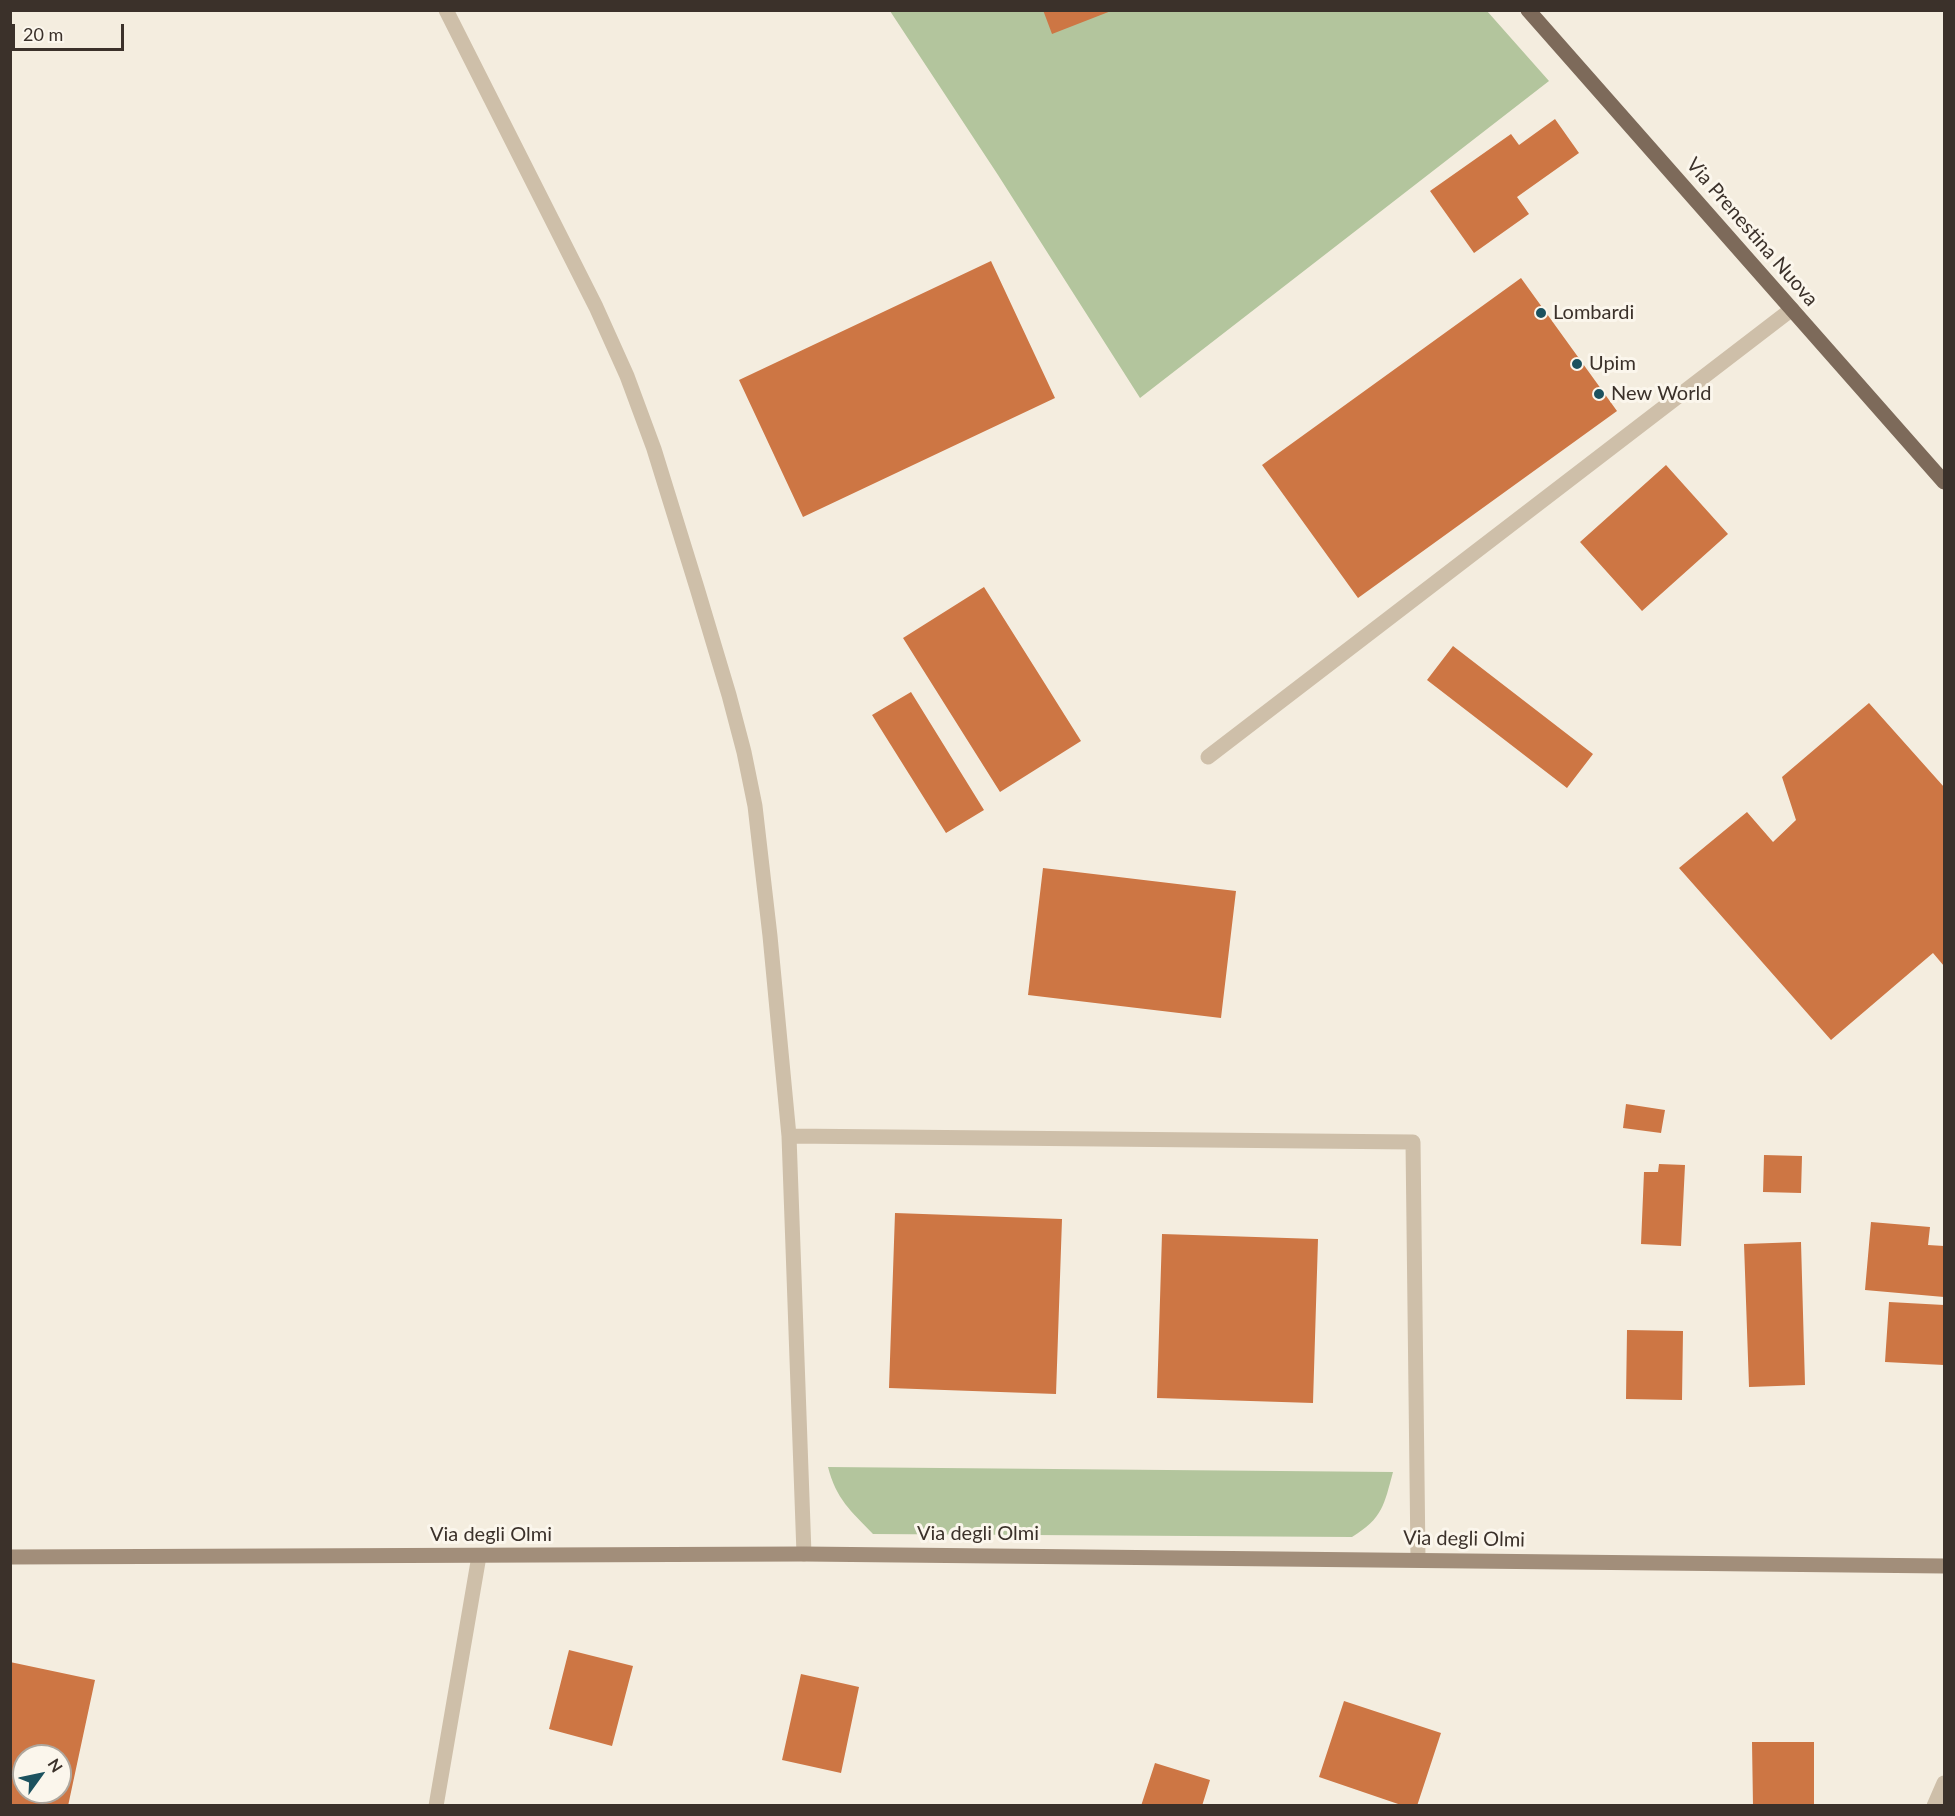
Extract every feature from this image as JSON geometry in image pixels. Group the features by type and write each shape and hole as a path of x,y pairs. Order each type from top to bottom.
{"main road":[{"name":"Via Prenestina Nuova","path":"1528,10 1944,482"}],"street":[{"path":"446,10 596,307 623,366 654,449 737,724 754,806 770,936 789,1136 804,1554"},
{"path":"1208,757 1792,309"},
{"path":"789,1136 1413,1142 1418,1559"},
{"name":"Via degli Olmi","path":"10,1557 804,1554 1944,1566"},
{"path":"436,1806 479,1556"},
{"path":"1934,1806 1944,1783"}],"green space":[{"path":"890,11 1487,11 1549,81 1140,398"},
{"path":"828,1467 1393,1472 1381,1510 1370,1523 1352,1537 873,1534 840,1496"}],"building":[{"path":"1043,10 1111,10 1111,11 1052,34"},
{"path":"1555,119 1579,153 1517,197 1529,214 1474,253 1430,191 1511,134 1519,145"},
{"path":"991,261 1055,398 803,517 739,380"},
{"path":"1521,278 1617,411 1358,598 1262,465"},
{"path":"1666,465 1728,534 1642,611 1580,542"},
{"path":"984,587 1081,741 1000,792 903,638"},
{"path":"1453,646 1593,754 1567,788 1427,680"},
{"path":"911,692 984,810 946,833 872,715"},
{"path":"1869,703 1944,787 1944,966 1933,953 1831,1040 1679,868 1747,812 1773,842 1796,820 1782,777"},
{"path":"1043,868 1236,891 1221,1018 1028,995"},
{"path":"1626,1104 1665,1110 1661,1133 1623,1128"},
{"path":"1764,1155 1802,1156 1801,1193 1763,1192"},
{"path":"1659,1164 1685,1165 1681,1246 1641,1244 1644,1172 1658,1172"},
{"path":"895,1213 1062,1219 1056,1394 889,1388"},
{"path":"1871,1222 1930,1227 1928,1245 1944,1246 1944,1297 1865,1290"},
{"path":"1162,1234 1318,1239 1313,1403 1157,1398"},
{"path":"1801,1242 1805,1385 1749,1387 1744,1244"},
{"path":"1889,1302 1944,1305 1944,1365 1885,1362"},
{"path":"1627,1330 1683,1331 1682,1400 1626,1399"},
{"path":"569,1650 633,1666 612,1746 549,1729"},
{"path":"10,1662 95,1680 72,1787 72,1744 12,1744 12,1804 68,1804 68,1806 10,1806"},
{"path":"801,1674 859,1687 841,1773 782,1760"},
{"path":"1344,1701 1441,1733 1417,1806 1404,1806 1319,1777"},
{"path":"1752,1742 1814,1742 1814,1806 1753,1806"},
{"path":"1155,1763 1210,1780 1202,1806 1141,1806"}],"place":[{"name":"Lombardi","path":"1541,313"},
{"name":"Upim","path":"1577,364"},
{"name":"New World","path":"1599,394"}]}
